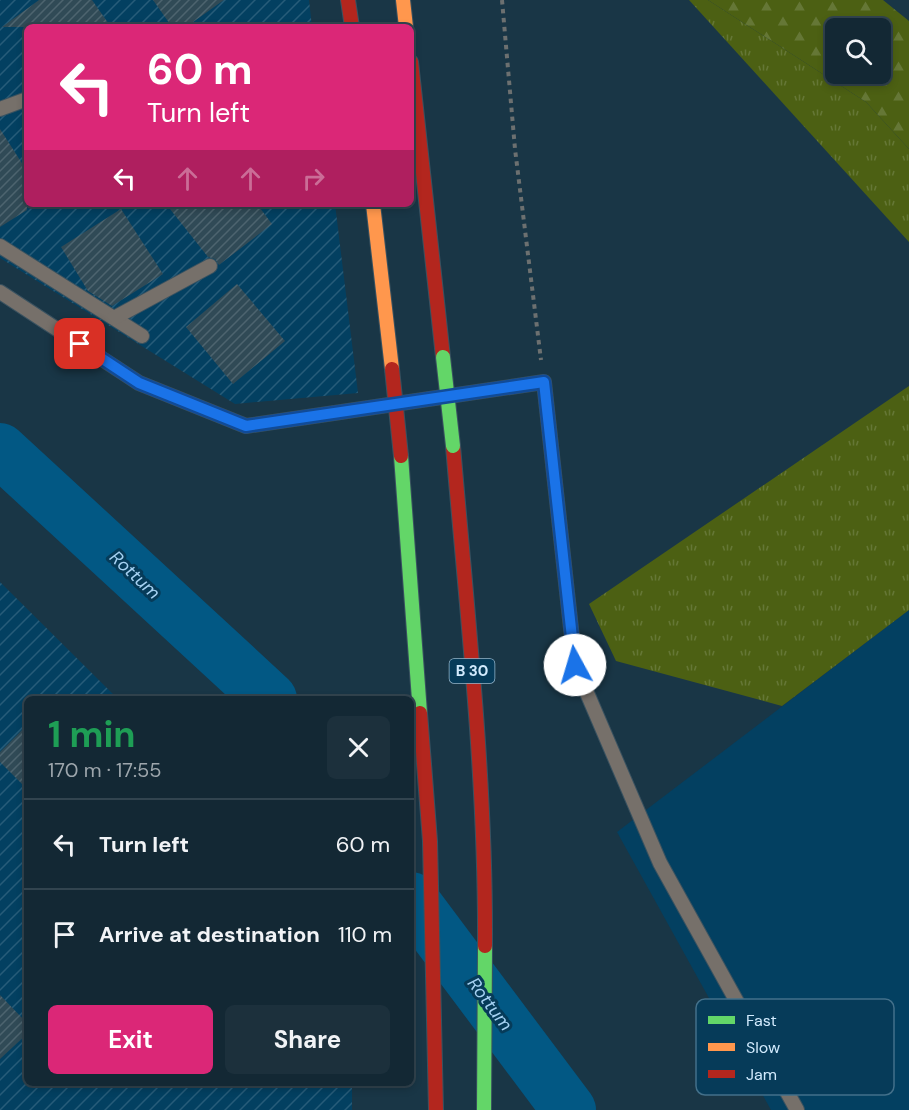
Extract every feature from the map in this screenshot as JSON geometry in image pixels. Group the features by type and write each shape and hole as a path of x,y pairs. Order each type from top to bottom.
{"highway":[{"path":"348,0 352,24"},
{"path":"403,0 406,24"},
{"name":"B 30","path":"414,90 453,446 476,714 485,896 484,1110"},
{"path":"373,207 401,456 430,841 436,1110"}],"lane":[{"path":"0,109 24,100"},
{"path":"0,246 142,336"},
{"path":"114,318 210,266"},
{"path":"0,292 139,383 246,426 544,382 575,665 660,863 735,999"},
{"path":"789,1095 797,1110"}],"path":[{"path":"502,0 515,149 544,382"}],"shaded area":[{"path":"0,0 309,0 312,24 24,24 24,207 335,207 358,393 235,404 0,258"},
{"path":"0,582 115,696 24,696 24,1086 352,1086 352,1110 0,1110"},
{"path":"909,610 909,1110 771,1110 763,1095 894,1095 894,999 710,999 617,832"}],"green space":[{"path":"689,0 708,0 825,76 825,84 838,84 866,102 909,149 909,242"},
{"path":"708,0 883,0 909,21 909,149 866,102 838,84 891,84 891,18 825,18 825,76"},
{"path":"909,386 909,610 782,706 616,661 589,604"}],"building":[{"path":"39,0 92,0 109,24 24,24 24,27 2,27"},
{"path":"153,0 224,0 190,24 170,24"},
{"path":"0,129 24,166 24,207 27,207 27,210 0,227"},
{"path":"168,207 259,207 272,224 219,265 215,259 208,257"},
{"path":"121,209 163,274 112,306 88,291 61,247"},
{"path":"237,284 285,341 233,384 186,327"},
{"path":"24,728 24,786 0,762 0,752"},
{"path":"0,995 24,1020 24,1037 0,1059"}],"waterway":[{"name":"Rottum","path":"0,450 267,696"},
{"name":"Rottum","path":"414,903 569,1110"}],"traffic: fast":[{"path":"443,357 453,446"},
{"path":"401,456 420,713"},
{"path":"484,1110 485,946"}],"traffic: slow":[{"path":"403,0 406,24"},
{"path":"373,207 392,369"}],"traffic: jam":[{"path":"348,0 352,24"},
{"path":"414,90 443,357"},
{"path":"392,369 401,456"},
{"path":"453,446 479,758 485,946"},
{"path":"420,713 430,841 436,1110"}],"route":[{"path":"80,344 139,383 246,426 544,382 575,665"}]}
